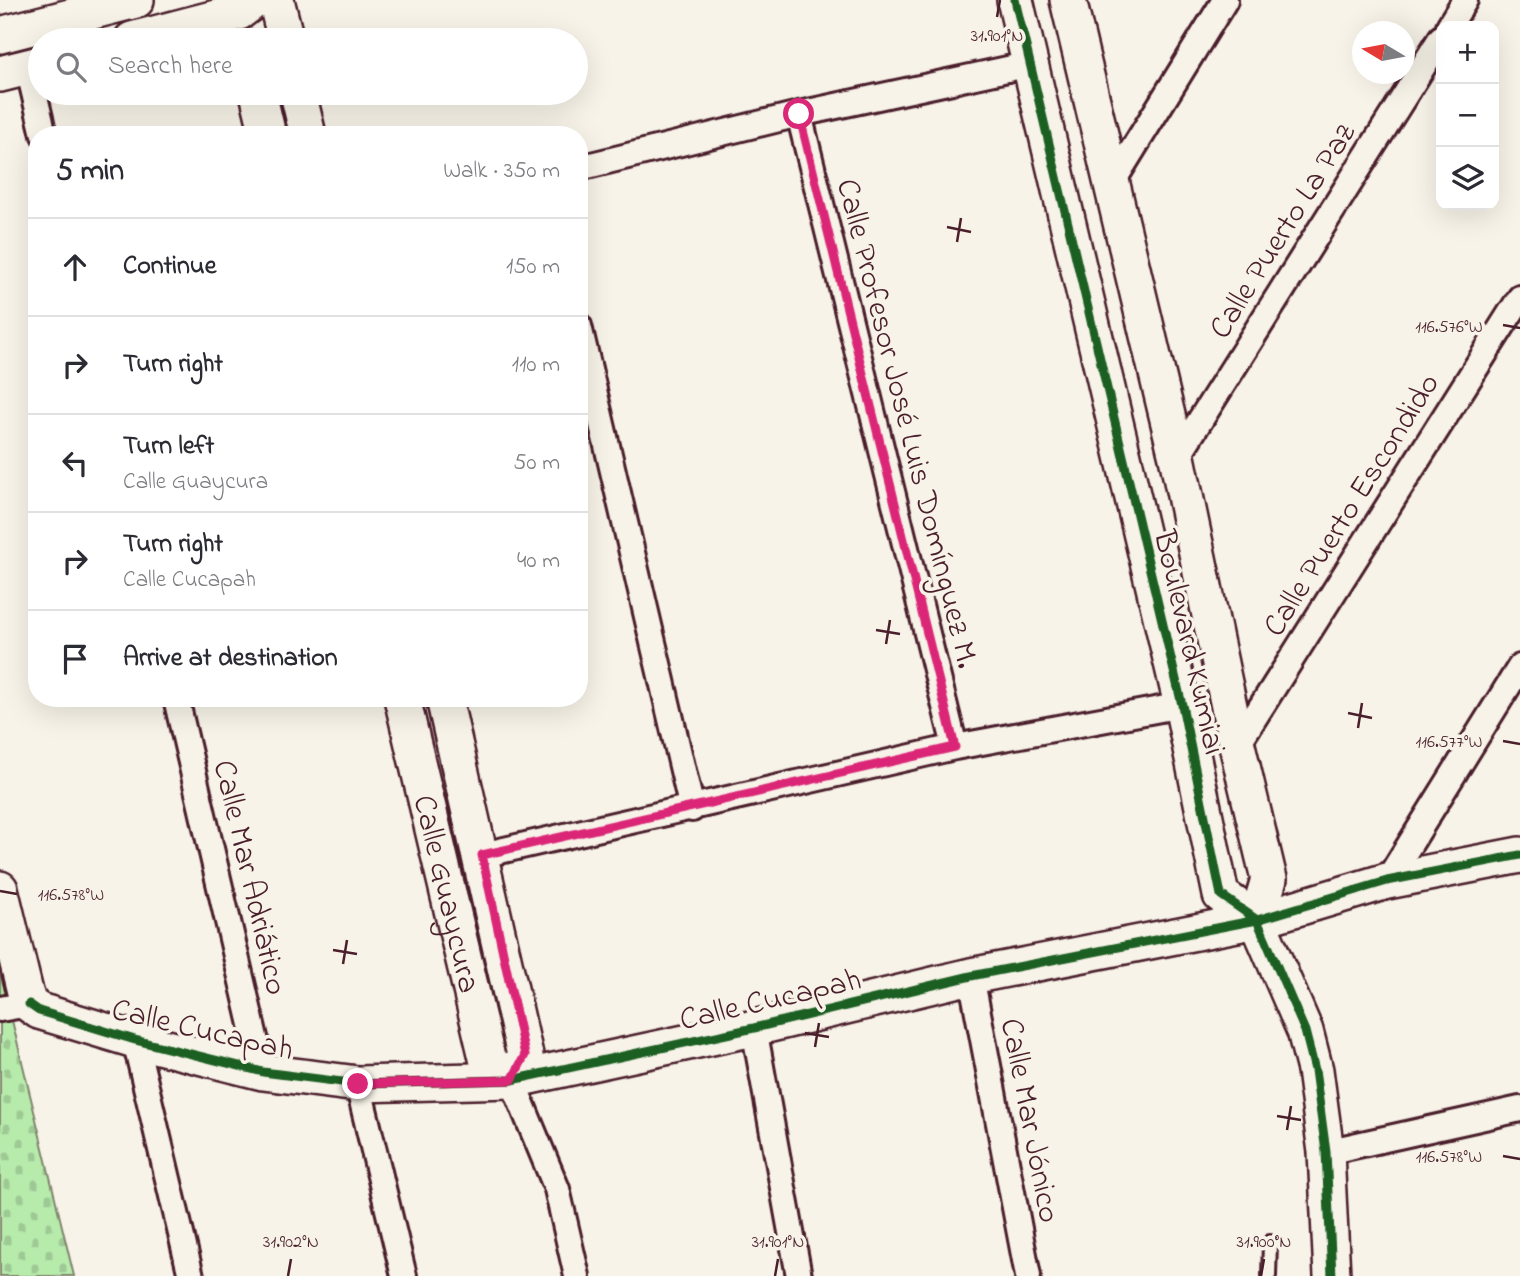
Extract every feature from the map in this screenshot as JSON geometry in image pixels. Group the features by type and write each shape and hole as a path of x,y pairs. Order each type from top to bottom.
{"street":[{"path":"0,35 136,0"},
{"path":"276,0 283,28"},
{"name":"Boulevard Kumiai","path":"1015,0 1182,705 1221,894 1257,920 1269,879 1237,745 1177,457 1068,0"},
{"path":"1112,183 1225,0"},
{"path":"1452,21 1465,0"},
{"path":"182,28 244,13"},
{"name":"Calle Puerto La Paz","path":"1177,457 1436,46"},
{"path":"588,166 799,114 1031,64"},
{"path":"35,105 41,126"},
{"path":"261,105 266,126"},
{"path":"301,105 306,126"},
{"name":"Calle Profesor José Luis Domínguez M.","path":"799,114 955,747"},
{"name":"Calle Puerto Escondido","path":"1237,745 1520,298"},
{"path":"588,365 692,810"},
{"path":"1387,880 1520,667"},
{"path":"482,855 692,810 955,747 1182,705"},
{"name":"Calle Mar Adriático","path":"178,707 264,1072"},
{"name":"Calle Guaycura","path":"404,707 488,1062 512,1080 557,1188 578,1276"},
{"name":"Calle Guaycura","path":"446,707 482,855 525,1055 512,1080"},
{"name":"Calle Cucapah","path":"15,1006 135,1040 264,1072 358,1084 512,1080 754,1028 971,976 1257,920 1387,880 1520,855"},
{"path":"0,889 15,1006"},
{"path":"1257,920 1305,1031 1315,1070 1326,1152 1332,1276"},
{"name":"Calle Mar Jónico","path":"971,976 1028,1276"},
{"path":"754,1028 799,1276"},
{"path":"135,1040 191,1276"},
{"path":"358,1084 404,1276"},
{"path":"1326,1152 1520,1109"}],"lane":[{"path":"1269,1276 1270,1242"}],"green space":[{"path":"0,971 74,1276 0,1276"}],"cycle path":[{"path":"1015,0 1182,705 1221,895 1257,920 1305,1031 1315,1070 1326,1152 1332,1276"},
{"path":"29,1004 39,1011 135,1040 263,1072 358,1084 512,1080 754,1028 971,976 1257,920 1387,881 1520,855"}],"route":[{"path":"358,1084 512,1080 525,1055 482,855 692,810 955,747 799,114"}]}
